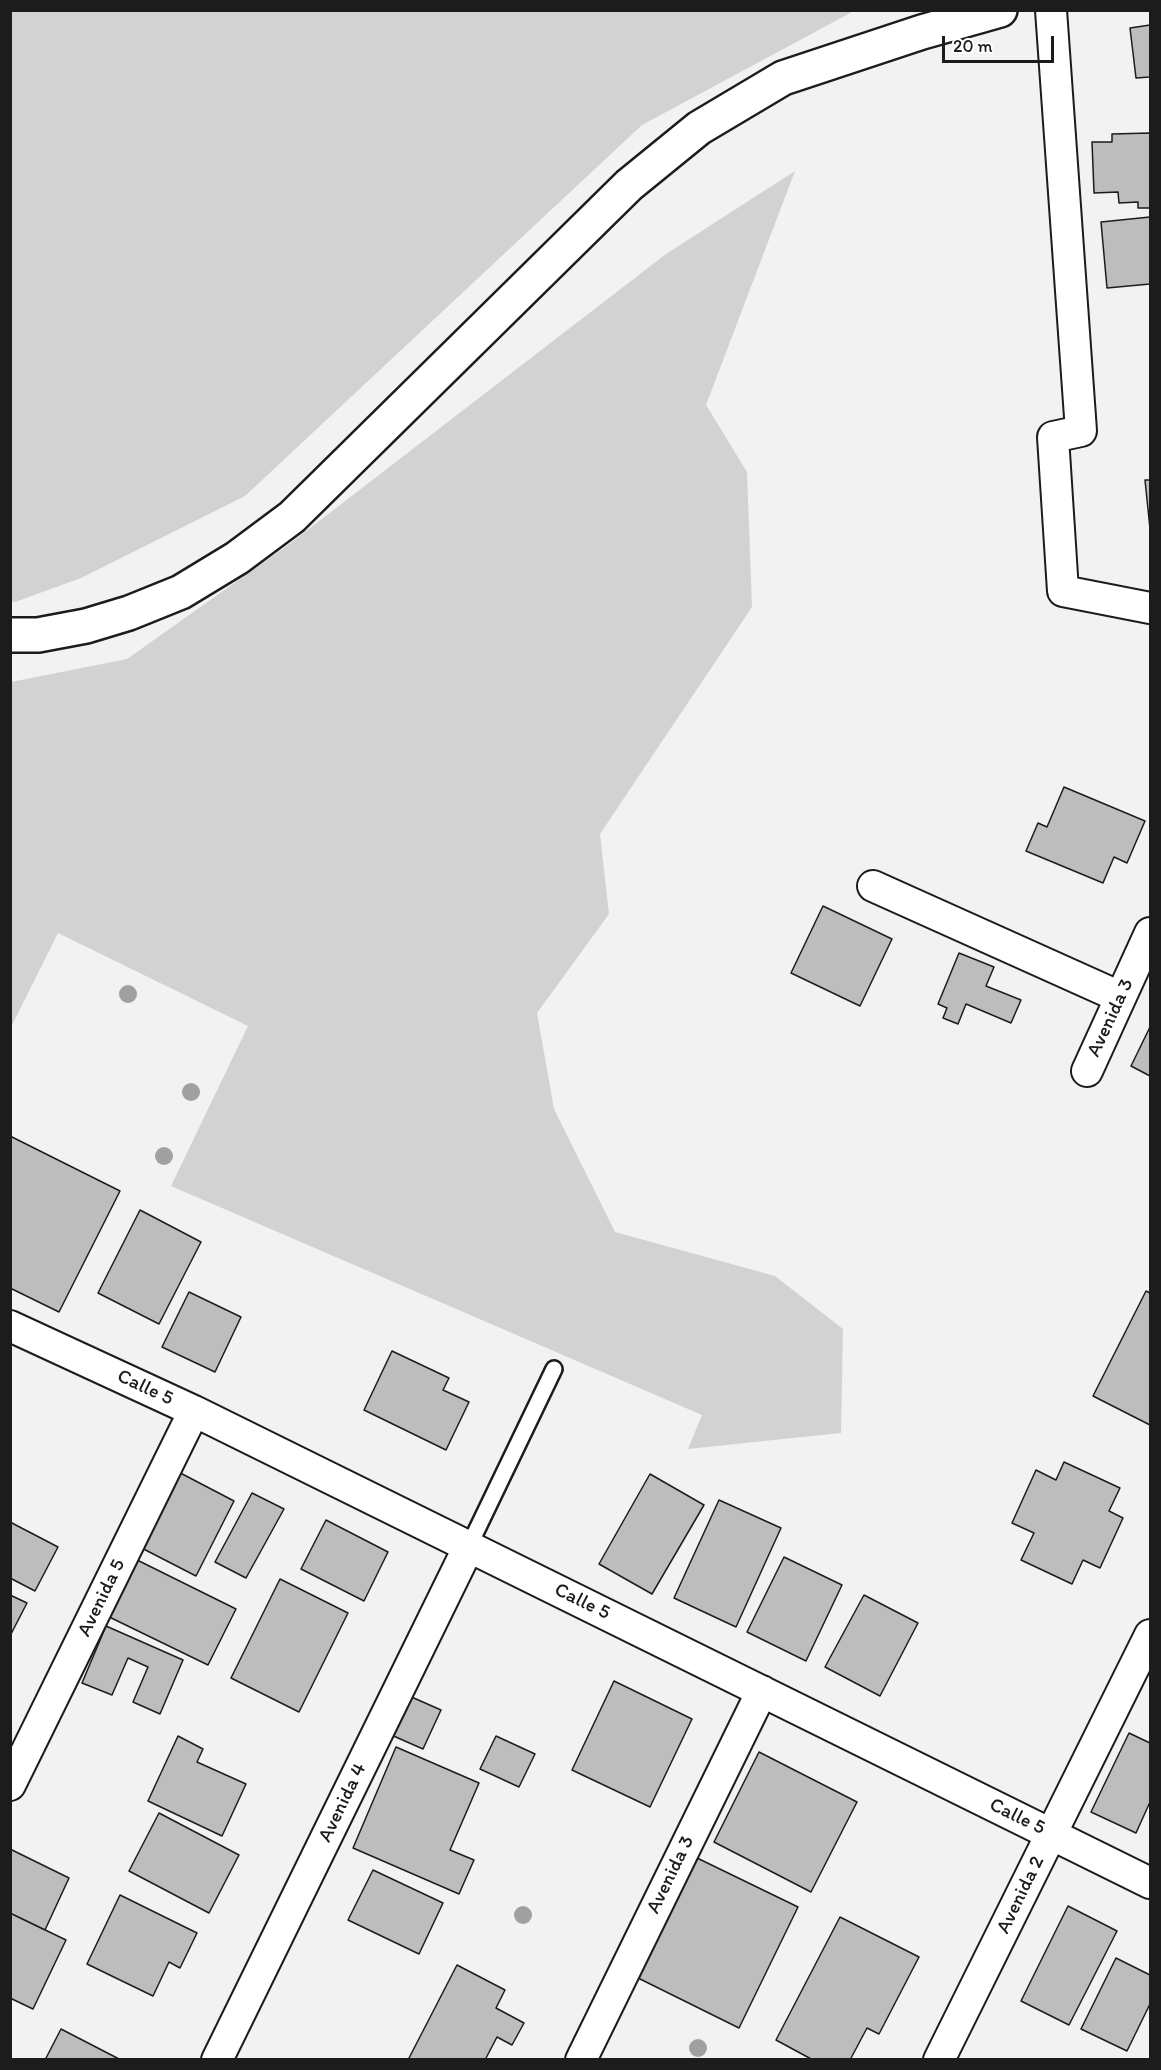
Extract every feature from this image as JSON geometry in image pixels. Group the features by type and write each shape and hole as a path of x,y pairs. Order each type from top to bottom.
{"street":[{"path":"10,635 38,635 86,626 129,613 181,592 237,558 292,517 629,185 699,129 783,78 922,32 1000,10"},
{"path":"1051,10 1081,431 1053,437 1063,591 1150,608"},
{"path":"873,886 1120,997"},
{"name":"Avenida 3","path":"1087,1071 1150,933"},
{"name":"Calle 5","path":"10,1326 194,1411 1150,1883"},
{"name":"Avenida 5","path":"10,1785 194,1411"},
{"name":"Avenida 4","path":"217,2060 469,1546"},
{"name":"Avenida 2","path":"939,2060 1150,1635"},
{"name":"Avenida 3","path":"581,2060 762,1691"}],"lane":[{"path":"469,1546 554,1369"}],"shaded area":[{"path":"11,10 854,11 642,125 245,496 81,578 15,602 10,601"},
{"path":"795,171 706,405 747,472 752,607 600,834 609,914 537,1013 554,1109 615,1232 775,1276 843,1329 841,1433 688,1449 702,1415 171,1186 248,1026 58,933 11,1027 11,682 127,659 288,545 666,254"}],"building":[{"path":"1150,25 1150,77 1136,78 1130,28"},
{"path":"1150,133 1150,208 1138,208 1138,202 1119,203 1118,192 1094,193 1092,142 1112,142 1112,134"},
{"path":"1150,217 1150,284 1107,288 1101,222"},
{"path":"1145,480 1150,480 1150,529"},
{"path":"1064,787 1145,821 1127,863 1114,857 1103,883 1026,851 1038,823 1047,827"},
{"path":"823,906 892,939 860,1006 791,973"},
{"path":"959,953 994,967 986,986 1021,1000 1011,1023 966,1004 958,1024 943,1018 947,1008 938,1004"},
{"path":"1150,1027 1150,1076 1131,1066"},
{"path":"10,1136 120,1191 59,1312 10,1288"},
{"path":"140,1210 201,1242 159,1324 98,1293"},
{"path":"1146,1291 1150,1293 1150,1425 1093,1396"},
{"path":"189,1292 241,1317 215,1372 162,1347"},
{"path":"392,1351 449,1378 443,1390 469,1402 446,1450 364,1410"},
{"path":"1064,1462 1120,1488 1109,1511 1123,1518 1100,1568 1083,1560 1072,1584 1021,1560 1034,1533 1012,1523 1036,1470 1056,1480"},
{"path":"167,1466 234,1501 196,1576 128,1541"},
{"path":"650,1474 704,1505 652,1594 599,1564"},
{"path":"252,1493 284,1509 246,1578 215,1562"},
{"path":"719,1500 781,1528 736,1627 674,1598"},
{"path":"326,1520 388,1552 364,1601 301,1569"},
{"path":"10,1522 58,1547 35,1591 10,1578"},
{"path":"127,1555 236,1609 208,1665 99,1612"},
{"path":"784,1557 842,1585 806,1661 747,1632"},
{"path":"280,1579 348,1613 299,1712 231,1678"},
{"path":"10,1595 27,1603 10,1636"},
{"path":"864,1595 918,1623 880,1696 825,1667"},
{"path":"106,1626 183,1660 160,1714 133,1702 148,1667 128,1658 112,1695 82,1683"},
{"path":"614,1681 692,1719 650,1807 572,1770"},
{"path":"407,1695 441,1710 423,1749 389,1734"},
{"path":"1129,1733 1150,1743 1150,1802 1136,1833 1091,1812"},
{"path":"178,1736 203,1749 197,1762 246,1784 222,1836 148,1801"},
{"path":"496,1736 535,1754 519,1787 480,1769"},
{"path":"396,1747 479,1783 450,1850 474,1860 459,1894 353,1848"},
{"path":"759,1752 857,1802 811,1892 714,1842"},
{"path":"159,1813 239,1855 209,1913 129,1871"},
{"path":"10,1849 69,1878 45,1930 10,1913"},
{"path":"693,1856 798,1907 739,2028 634,1976"},
{"path":"373,1870 443,1903 419,1954 348,1920"},
{"path":"120,1895 197,1933 180,1968 169,1962 153,1996 87,1964"},
{"path":"1068,1906 1117,1931 1069,2025 1021,2001"},
{"path":"10,1913 66,1940 33,2009 10,1998"},
{"path":"840,1917 919,1957 879,2034 867,2028 850,2060 813,2060 776,2040"},
{"path":"1116,1958 1150,1975 1150,2004 1127,2051 1081,2029"},
{"path":"457,1965 505,1990 496,2008 524,2023 512,2045 497,2037 485,2060 408,2060"},
{"path":"61,2029 121,2060 45,2060"}]}
